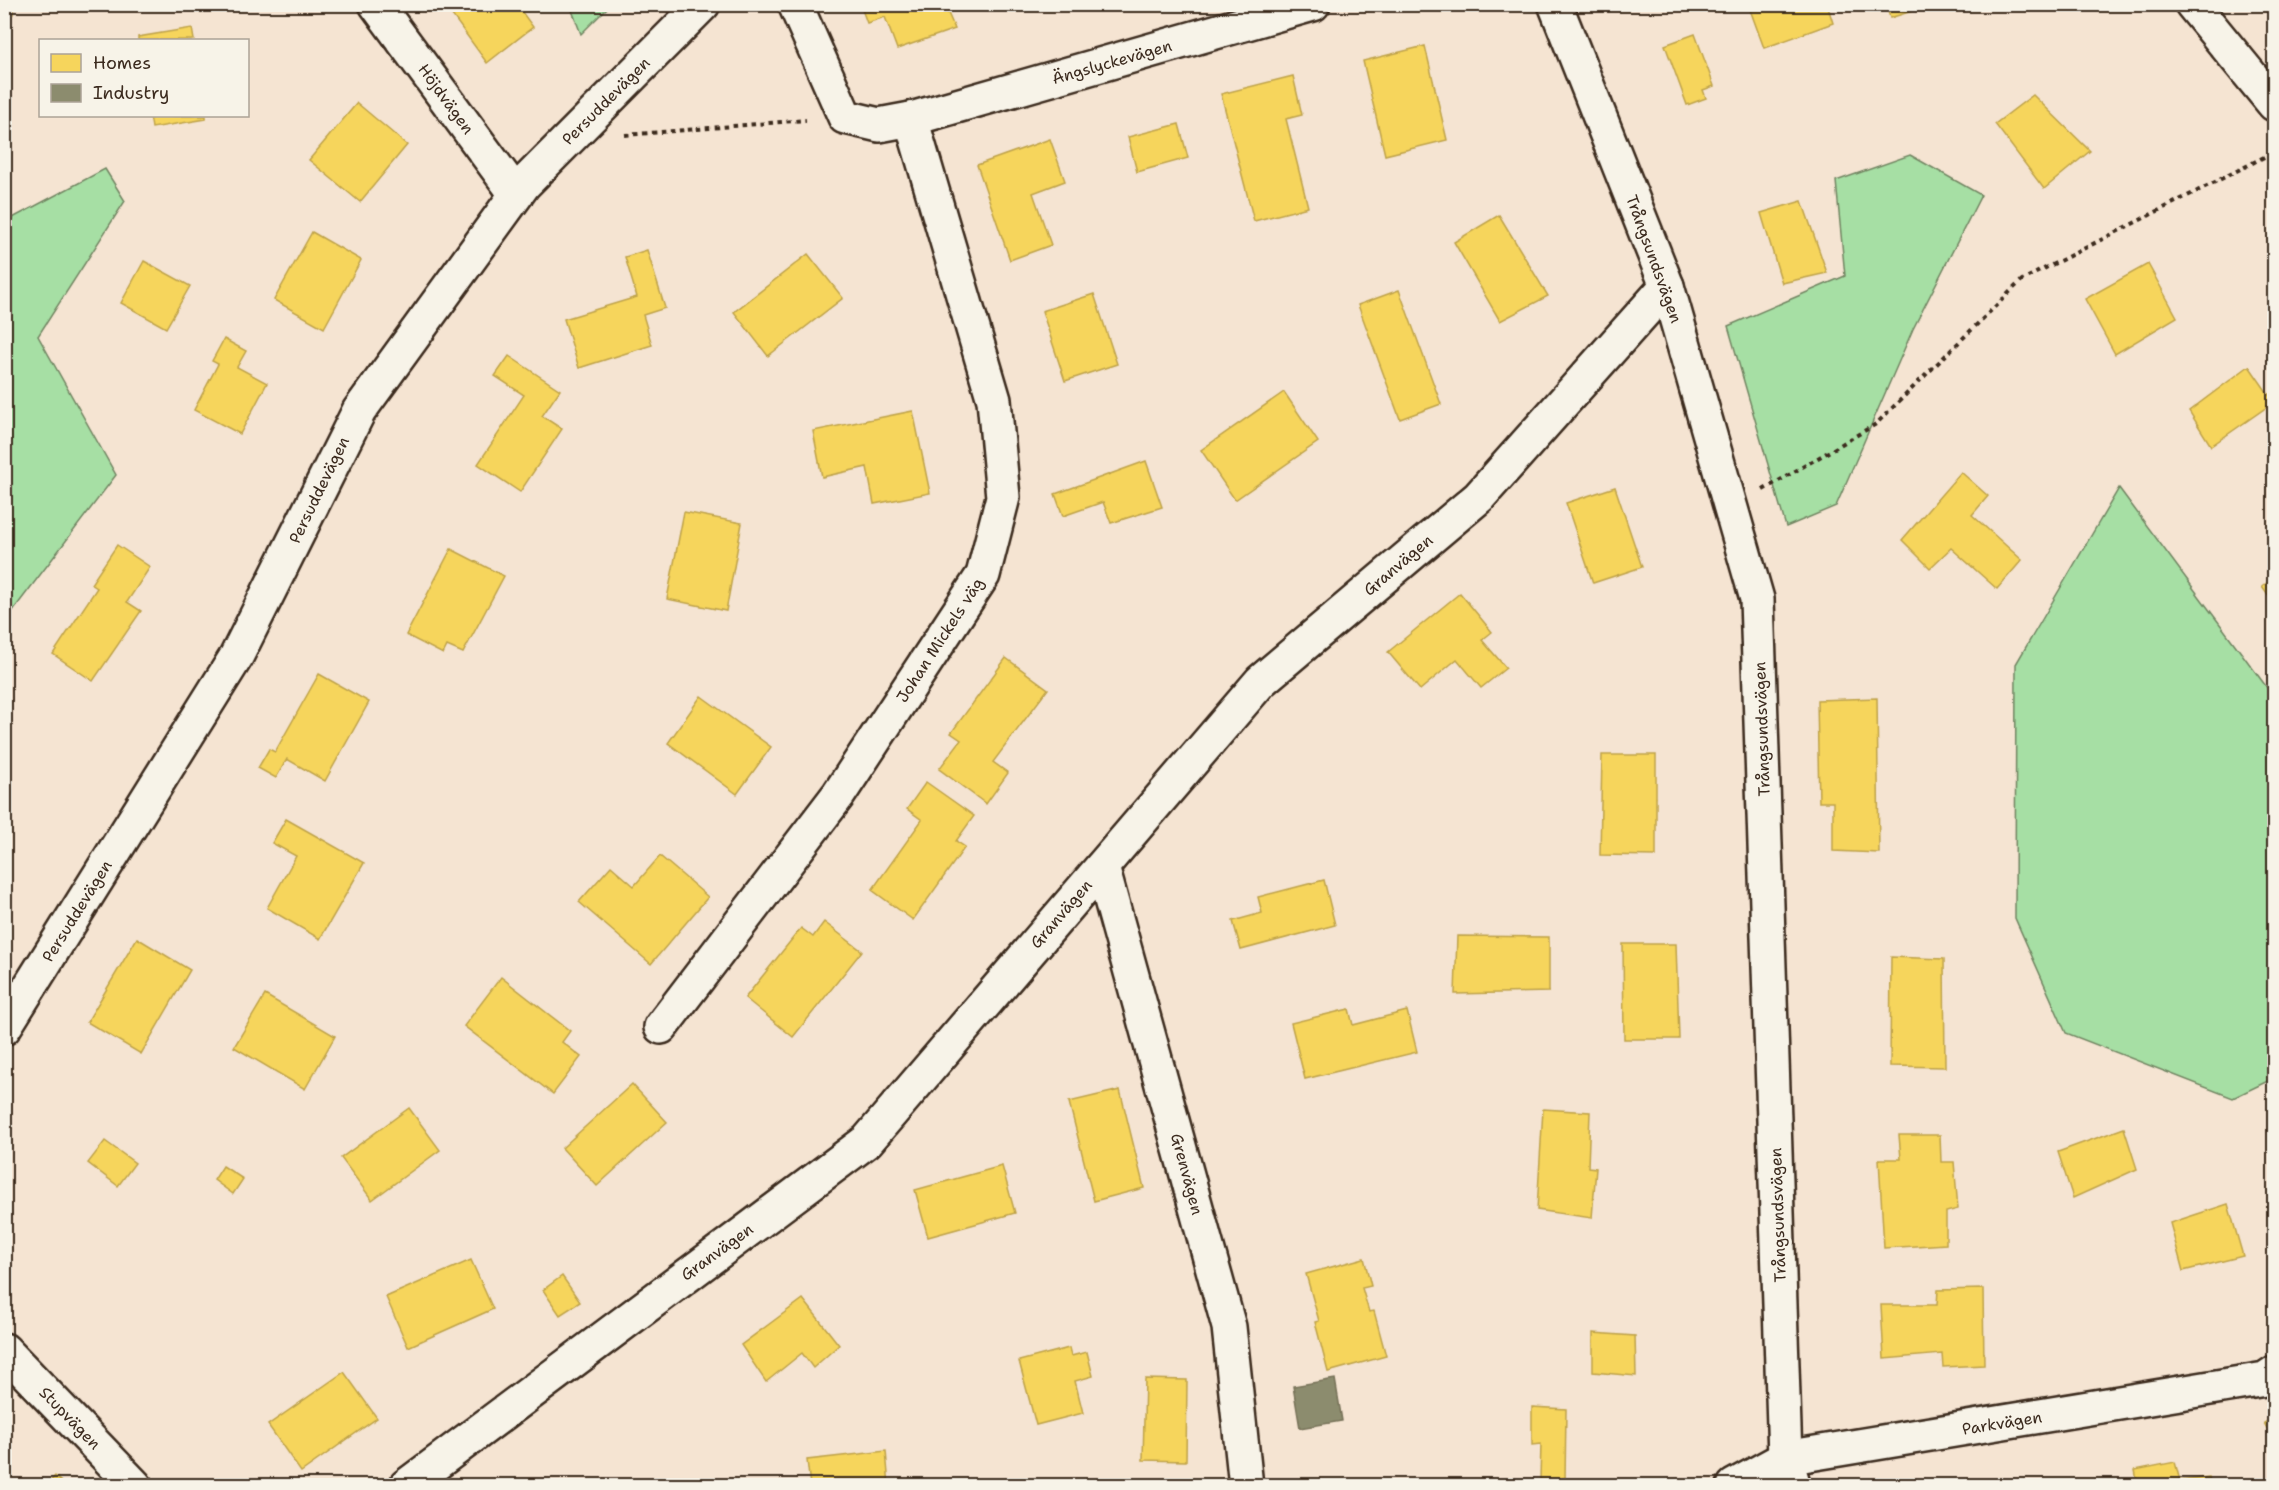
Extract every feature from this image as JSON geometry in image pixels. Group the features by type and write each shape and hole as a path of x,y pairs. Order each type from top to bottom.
{"street":[{"name":"Höjdvägen","path":"376,4 516,194"},
{"name":"Persuddevägen","path":"4,1028 236,657 358,411 516,194 567,139 703,4"},
{"path":"795,4 845,117"},
{"name":"Ängslyckevägen","path":"845,117 879,125 911,120 1313,4"},
{"name":"Trångsundsvägen","path":"1555,4 1667,286 1757,599 1789,1472"},
{"path":"2192,4 2274,105"},
{"name":"Johan Mickels väg","path":"661,1027 838,794 983,576 1003,497 994,400 911,120"},
{"name":"Granvägen","path":"406,1485 867,1141 1261,681 1479,497 1667,286"},
{"name":"Grenvägen","path":"1102,867 1229,1327 1246,1485"},
{"name":"Stupvägen","path":"4,1350 135,1485"},
{"name":"Parkvägen","path":"1734,1485 1789,1472 2265,1379 2274,1373"}],"path":[{"path":"567,139 845,117"},
{"path":"1731,508 1876,424 2022,280 2274,152"}],"green space":[{"path":"570,5 610,5 581,34"},
{"path":"1910,155 1981,195 1913,329 1836,506 1786,527 1728,326 1845,276 1836,181"},
{"path":"105,169 125,201 38,336 116,475 5,621 5,222"},
{"path":"2119,488 2268,689 2274,701 2274,1078 2233,1098 2066,1033 2015,918 2016,664"}],"building: Homes":[{"path":"4,4 12,4 13,14 4,16"},
{"path":"444,4 516,4 533,27 487,63"},
{"path":"860,4 925,4 926,8 944,4 955,29 897,49 885,17 867,23"},
{"path":"1748,4 1827,4 1833,23 1764,48"},
{"path":"1886,4 1934,4 1890,18"},
{"path":"2270,4 2274,4 2274,20 2265,9"},
{"path":"192,28 194,39 138,39 138,37"},
{"path":"1695,34 1714,86 1703,90 1706,98 1687,105 1665,45"},
{"path":"1425,46 1447,140 1385,155 1363,61"},
{"path":"1293,76 1302,115 1286,119 1308,207 1254,221 1221,94"},
{"path":"2033,95 2090,151 2044,189 1995,124"},
{"path":"357,103 407,145 360,202 309,160"},
{"path":"150,117 206,117 206,119 152,128"},
{"path":"1179,124 1188,158 1137,172 1128,137"},
{"path":"1050,139 1065,181 1033,193 1051,245 1010,260 977,165"},
{"path":"1802,201 1827,273 1782,283 1761,213"},
{"path":"1499,215 1548,296 1500,321 1454,242"},
{"path":"312,232 361,260 324,328 274,300"},
{"path":"647,250 665,308 643,315 652,345 579,368 564,319 637,297 625,257"},
{"path":"808,254 843,298 768,356 734,312"},
{"path":"144,261 190,286 166,328 121,303"},
{"path":"2148,264 2177,317 2115,354 2085,299"},
{"path":"1399,290 1441,404 1400,419 1358,305"},
{"path":"1094,294 1117,364 1065,381 1042,311"},
{"path":"224,339 246,351 237,367 267,383 240,434 194,410 218,364 212,361"},
{"path":"509,356 560,390 542,416 562,429 520,492 478,464 524,395 495,376"},
{"path":"2249,366 2274,402 2211,446 2189,411"},
{"path":"1284,392 1318,442 1235,500 1201,450"},
{"path":"913,411 930,493 874,504 867,467 822,477 813,431"},
{"path":"1146,461 1162,507 1111,523 1103,502 1063,516 1055,494"},
{"path":"1961,472 1988,496 1972,515 2022,560 1997,589 1951,548 1930,568 1902,540"},
{"path":"1615,487 1642,567 1593,583 1566,503"},
{"path":"684,512 742,523 726,611 667,599"},
{"path":"117,545 150,567 127,602 141,611 93,681 53,654 97,588 91,584"},
{"path":"451,549 504,576 463,653 447,646 443,654 406,635"},
{"path":"2274,577 2274,604 2262,587"},
{"path":"1460,593 1492,632 1482,640 1506,668 1481,688 1457,659 1420,690 1388,652"},
{"path":"1006,658 1048,689 993,762 1008,773 986,804 939,769 961,740 951,733"},
{"path":"319,674 369,702 325,781 287,759 276,778 258,768 269,749 275,752"},
{"path":"701,696 771,747 737,794 668,743"},
{"path":"1877,698 1879,853 1833,851 1833,802 1819,802 1817,700"},
{"path":"1602,755 1656,755 1656,856 1600,855"},
{"path":"926,782 974,816 956,841 965,847 913,920 872,890 922,820 907,809"},
{"path":"286,819 364,863 320,939 267,908 296,856 272,843"},
{"path":"660,856 708,897 651,964 579,902 611,866 634,886"},
{"path":"1324,880 1335,925 1241,950 1233,921 1262,913 1258,897"},
{"path":"824,922 862,951 793,1037 745,998 801,928 813,937"},
{"path":"1457,936 1549,937 1549,992 1455,994"},
{"path":"137,938 190,970 141,1054 87,1022"},
{"path":"1623,944 1676,944 1679,1039 1624,1039"},
{"path":"1891,957 1944,959 1945,1067 1890,1066"},
{"path":"501,977 570,1031 562,1042 581,1057 553,1094 464,1026"},
{"path":"265,995 335,1036 305,1089 234,1047"},
{"path":"1349,1009 1353,1025 1407,1011 1417,1052 1305,1079 1291,1023"},
{"path":"632,1084 667,1122 597,1186 562,1148"},
{"path":"1120,1090 1144,1188 1094,1201 1069,1102"},
{"path":"409,1108 440,1150 372,1200 341,1158"},
{"path":"1543,1109 1590,1112 1588,1167 1596,1168 1592,1218 1537,1210"},
{"path":"2124,1128 2137,1169 2073,1198 2058,1152"},
{"path":"1899,1135 1940,1135 1941,1162 1954,1162 1958,1209 1946,1212 1946,1244 1884,1248 1879,1159 1901,1159"},
{"path":"105,1141 135,1163 118,1186 88,1163"},
{"path":"223,1166 243,1179 233,1194 214,1180"},
{"path":"1002,1166 1015,1213 928,1237 915,1190"},
{"path":"2228,1204 2243,1256 2183,1271 2170,1223"},
{"path":"1364,1258 1371,1286 1362,1288 1369,1312 1374,1311 1386,1356 1328,1372 1315,1322 1319,1321 1306,1274"},
{"path":"471,1260 493,1309 408,1347 386,1297"},
{"path":"562,1276 580,1302 560,1315 543,1290"},
{"path":"1983,1289 1984,1365 1943,1367 1942,1354 1884,1359 1881,1305 1937,1305 1938,1290"},
{"path":"803,1299 839,1345 813,1368 802,1353 766,1382 741,1345"},
{"path":"1593,1333 1635,1336 1636,1376 1593,1372"},
{"path":"1069,1348 1071,1356 1087,1352 1093,1376 1075,1381 1083,1413 1036,1425 1019,1361"},
{"path":"344,1372 377,1418 301,1472 268,1425"},
{"path":"1145,1379 1187,1380 1186,1461 1143,1460"},
{"path":"1532,1407 1566,1409 1565,1482 1540,1480 1541,1444 1532,1445"},
{"path":"2274,1417 2274,1440 2264,1423"},
{"path":"886,1451 889,1486 810,1486 807,1460"},
{"path":"2175,1462 2180,1481 2209,1477 2211,1486 2138,1486 2135,1470"},
{"path":"55,1476 65,1486 46,1486"}],"building: Industry":[{"path":"1335,1379 1342,1421 1300,1428 1293,1386"}]}
